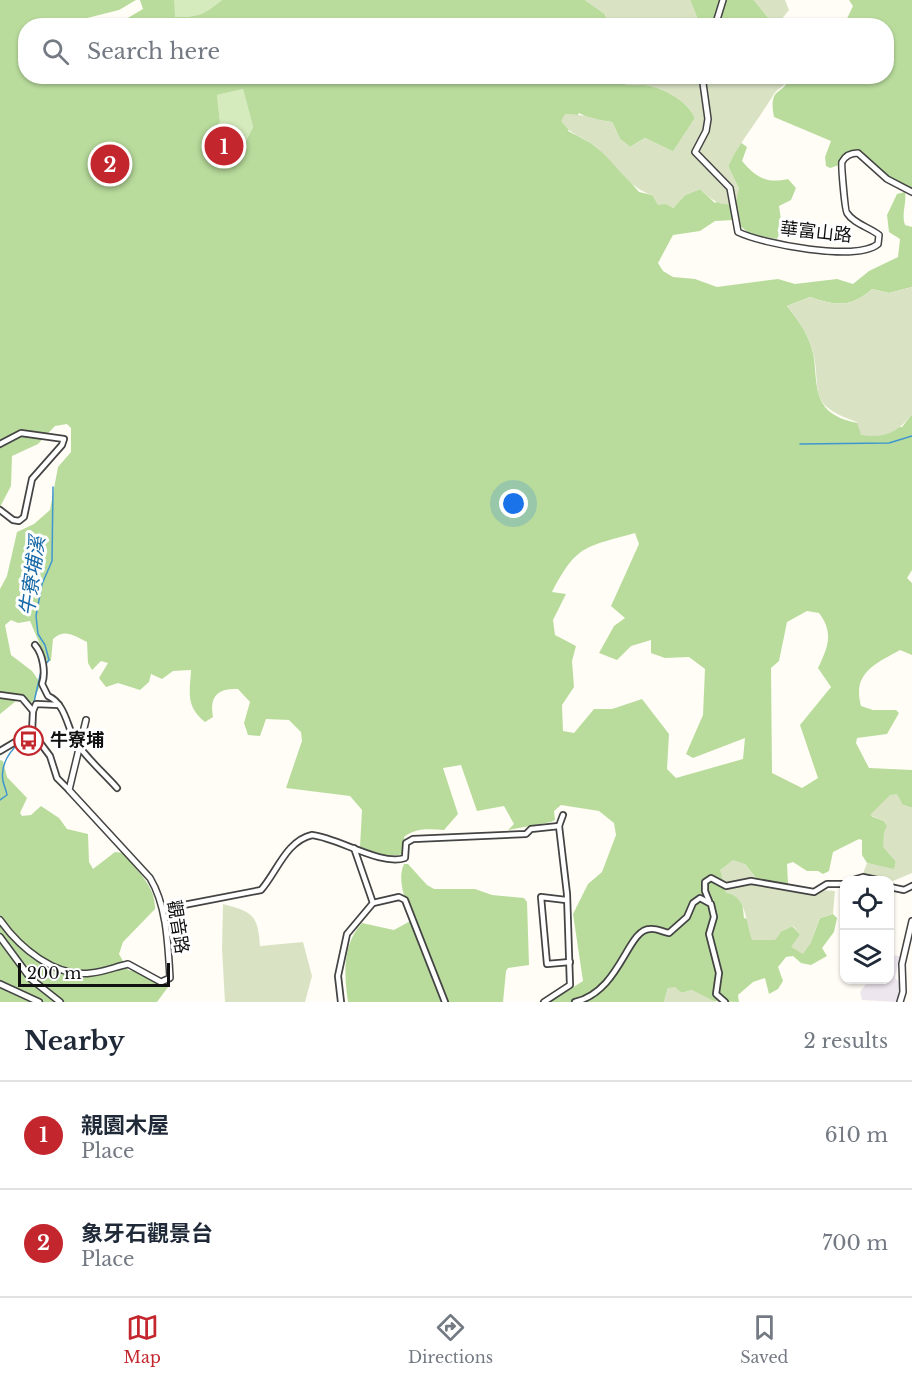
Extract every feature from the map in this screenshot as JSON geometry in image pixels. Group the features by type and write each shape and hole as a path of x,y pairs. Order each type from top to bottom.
{"street":[{"path":"717,18 723,0"},
{"name":"華富山路","path":"703,84 708,119 706,131 694,152 730,188 738,232 758,240 786,245 826,250 871,250 878,244 879,235 856,222 845,210 841,166 846,157 853,153 862,156 887,179 912,192"},
{"path":"0,444 21,433 64,439 62,445 32,479 24,517 19,521 13,520 0,510"},
{"path":"35,645 41,654 45,675 42,684 48,696 59,705 81,747 117,788"},
{"path":"0,695 22,698 33,711"},
{"path":"59,705 36,704 33,711 32,732 50,756 57,778 69,790 86,720"},
{"path":"0,751 32,732"},
{"name":"觀音路","path":"0,920 19,942 66,972 90,974 128,964 161,982 170,978 163,909 150,878 69,790"},
{"path":"544,1002 570,985 560,826 562,815"},
{"path":"163,909 261,890 286,854 306,836 318,836 398,860 405,858 406,843 413,839 525,834 531,829 560,826"},
{"path":"354,848 373,903"},
{"path":"725,1002 716,994 719,973 709,934 714,917 705,891 705,882 711,878 726,886 751,881 814,892 827,884 840,884"},
{"path":"894,888 904,890 912,886"},
{"path":"341,1002 338,976 347,934 373,903 399,897 405,900 445,1002"},
{"path":"566,900 541,897 547,964 570,962"},
{"path":"575,1002 588,999 607,984 632,941 643,930 652,928 669,933 687,917 696,900 700,898 709,901"},
{"path":"900,1002 903,992 902,964 912,921"},
{"path":"0,937 31,979 60,1002"},
{"path":"0,984 39,1002"}],"shaded area":[{"path":"894,955 900,956 895,978 900,983 897,1002 862,1000 860,992 866,984 894,984"}],"green space":[{"path":"0,0 136,0 119,10 87,18 18,18 18,84 628,84 660,89 684,103 695,118 673,152 645,138 630,147 620,139 612,122 591,119 579,113 568,131 591,143 611,159 639,192 652,195 673,208 685,195 700,189 715,203 739,189 728,166 740,142 747,147 742,161 752,171 767,180 788,179 796,188 791,200 779,206 782,227 777,239 750,234 733,220 715,221 700,231 673,235 658,263 663,271 673,277 695,279 717,287 778,279 795,284 837,279 853,284 869,271 898,257 900,239 889,232 887,215 897,194 905,192 905,225 912,227 912,287 889,293 872,289 857,300 843,304 810,297 787,306 809,340 818,392 826,408 848,421 902,427 912,414 912,570 907,578 912,583 912,655 900,650 874,665 863,677 859,695 861,706 873,710 896,710 899,713 887,734 857,738 856,743 869,768 912,770 912,808 903,805 871,816 884,821 887,826 896,862 894,870 867,863 862,855 862,840 859,839 833,852 829,871 823,874 818,871 807,871 793,862 787,864 788,883 784,888 762,886 745,864 736,895 742,901 744,918 782,931 792,926 810,944 820,918 833,914 837,918 834,932 822,948 827,956 811,965 801,963 793,956 786,957 778,967 783,981 778,989 769,994 765,978 753,982 738,995 739,1002 708,1001 692,990 682,993 668,988 664,1002 550,1002 583,981 573,914 588,884 602,872 616,835 614,823 599,811 561,805 554,811 555,820 551,822 508,830 514,824 504,806 477,811 461,765 443,768 458,814 444,830 427,829 404,837 408,854 387,856 360,847 362,810 350,796 286,788 302,741 301,732 289,720 266,719 260,736 248,735 244,723 250,702 238,689 231,689 216,695 212,704 213,717 205,722 194,710 190,698 191,670 173,671 162,679 151,674 149,682 140,690 118,683 106,687 99,678 108,663 101,661 92,670 88,663 87,642 70,634 57,636 53,639 51,661 47,661 30,621 18,623 11,620 5,625 11,655 32,671 41,684 32,703 21,697 0,714 0,589 7,576 17,532 34,524 50,510 58,467 71,452 71,428 67,424 55,426 38,444 12,456 11,486 0,507","holes":["243,89 253,127 246,141 215,159 202,142 220,122 217,95","635,533 639,544 611,606 625,618 614,626 599,653 617,660 631,646 651,640 651,653 665,658 689,657 705,669 703,715 686,754 693,758 745,738 743,759 676,778 667,769 669,734 642,699 612,709 594,709 574,733 563,731 562,705 574,687 572,661 576,646 555,635 553,620 566,594 552,592 569,564 584,550","807,611 819,613 827,627 827,647 818,668 831,687 800,725 818,778 802,788 772,773 771,668 779,661 787,622"]},
{"path":"140,0 174,0 175,17 200,14 222,0 585,0 605,14 606,18 128,18 143,9"},
{"path":"174,0 222,0 200,14 174,17"},
{"path":"585,0 690,0 697,18 606,18 605,14"},
{"path":"690,0 754,0 768,18 697,18"},
{"path":"754,0 785,0 789,10 783,18 768,18"},
{"path":"849,0 912,0 912,190 885,178 865,156 856,152 849,152 839,165 830,168 826,166 825,157 831,141 774,117 773,100 777,92 786,84 894,84 894,18 847,18 853,6"},
{"path":"623,84 785,84 774,94 728,166 739,189 736,202 721,204 700,189 685,195 673,208 666,204 658,205 652,195 635,186 599,149 571,131 561,121 565,114 571,114 612,122 620,139 630,147 645,138 673,151 695,118 678,99 649,86"},
{"path":"243,89 253,127 246,141 215,160 202,142 220,122 217,95"},
{"path":"912,287 912,414 890,433 877,436 861,435 857,422 828,408 822,401 818,393 815,361 809,340 787,306 810,297 843,304 857,300 872,289 889,293"},
{"path":"0,760 3,761 7,777 27,798 20,813 22,816 31,815 41,806 59,818 67,829 88,834 89,862 93,869 115,852 123,853 149,886 155,909 123,942 119,954 128,970 160,977 168,987 157,1002 0,1002"},
{"path":"897,794 903,805 912,808 912,873 894,881 894,876 862,876 867,863 894,869 896,862 883,847 884,832 887,826 884,821 870,815 890,795"},
{"path":"733,860 745,864 762,886 835,891 833,914 820,918 810,944 803,954 791,947 800,934 793,926 782,931 775,940 752,940 742,904 733,895 726,893 720,870"},
{"path":"404,864 408,864 427,885 434,889 475,889 492,895 524,898 527,902 529,965 508,968 503,1002 348,1002 346,960 351,941 362,923 394,930 412,920 401,878"},
{"path":"223,904 252,916 258,927 260,946 303,942 312,976 305,1002 225,1002 222,949"},
{"path":"675,987 682,993 692,990 716,1002 664,1002 668,988"}],"waterway":[{"path":"800,444 889,443 912,436"},
{"name":"牛寮埔溪","path":"45,665 49,660 45,645 38,634 36,616 42,584 52,561 53,487"},
{"name":"牛寮埔溪","path":"34,702 41,671"},
{"name":"牛寮埔溪","path":"0,800 7,795 2,775 4,764 20,742"}],"place":[{"name":"親園木屋","path":"224,146"},
{"name":"象牙石觀景台","path":"110,164"},
{"name":"牛寮埔","path":"29,740"}]}
